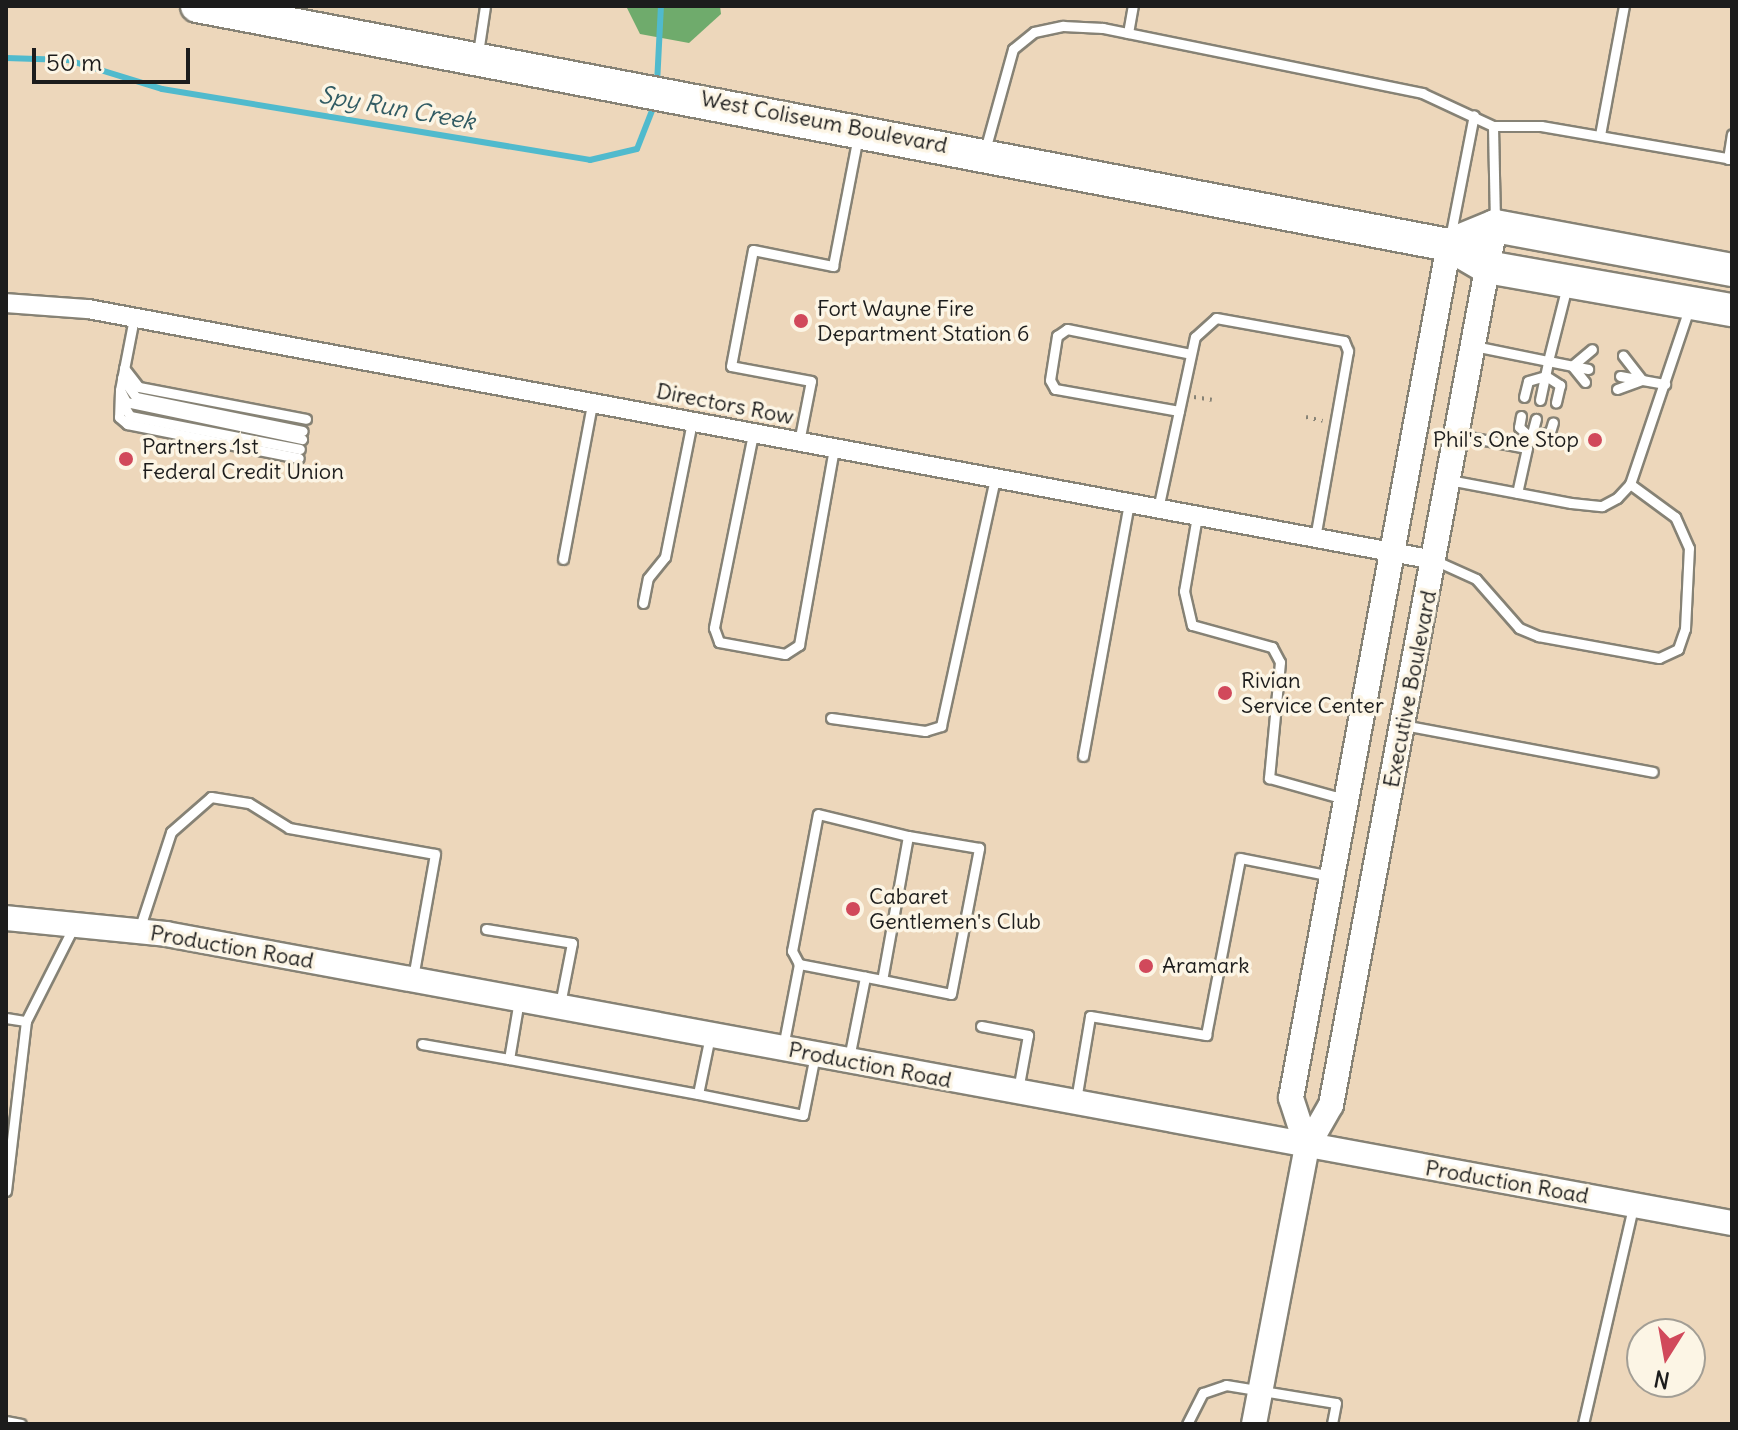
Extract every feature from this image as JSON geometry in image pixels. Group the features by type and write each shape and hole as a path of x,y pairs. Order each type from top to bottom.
{"highway":[{"name":"West Coliseum Boulevard","path":"197,6 626,83 1449,245 1487,267 1732,310"},
{"path":"1449,245 1495,226 1732,270"}],"main road":[{"name":"Executive Boulevard","path":"1254,1424 1307,1147 1331,1105 1495,226"},
{"name":"Executive Boulevard","path":"1307,1147 1291,1098 1449,245"},
{"name":"Production Road","path":"6,918 139,930 1307,1147 1633,1205 1731,1219"}],"street":[{"name":"Directors Row","path":"6,303 45,302 134,318 1434,560"}],"lane":[{"path":"477,56 485,6"},
{"path":"1128,33 1133,6"},
{"path":"1600,135 1624,6"},
{"path":"984,154 1013,49 1034,32 1063,26 1128,33 1422,93 1493,126 1600,135 1730,159 1732,134"},
{"path":"1449,245 1474,115"},
{"path":"1493,126 1495,226"},
{"path":"799,442 811,381 731,366 753,250 833,266 860,129"},
{"path":"1540,400 1567,282"},
{"path":"1449,480 1602,506 1630,484 1691,302"},
{"path":"134,318 119,394 127,424 301,444"},
{"path":"1158,509 1195,337 1216,318 1344,341 1348,351 1315,538"},
{"path":"1179,411 1055,389 1050,380 1057,336 1067,329 1191,354"},
{"path":"1473,346 1588,369"},
{"path":"1572,366 1592,349"},
{"path":"1623,356 1642,380"},
{"path":"1572,366 1585,382"},
{"path":"123,373 139,387 306,419"},
{"path":"123,373 136,397 301,444"},
{"path":"1524,397 1528,381 1546,376 1560,385 1556,403"},
{"path":"1620,376 1665,384"},
{"path":"1617,389 1642,380"},
{"path":"119,394 134,407 301,444"},
{"path":"563,559 592,404"},
{"path":"1521,416 1519,427 1529,443"},
{"path":"1517,493 1536,419"},
{"path":"643,603 648,578 665,557 692,422"},
{"path":"1457,435 1529,443 1550,432 1553,422"},
{"path":"753,434 714,628 719,642 785,654 799,645 834,449"},
{"path":"831,718 925,731 941,726 995,478"},
{"path":"1434,560 1476,579 1519,628 1538,636 1659,658 1678,649 1685,629 1689,548 1675,517 1630,484"},
{"path":"1083,756 1129,503"},
{"path":"1197,516 1184,591 1192,625 1272,647 1280,662 1269,778 1345,799"},
{"path":"1403,725 1653,772"},
{"path":"139,930 171,832 188,810 211,797 249,803 289,828 435,854 412,980"},
{"path":"783,1049 799,964 792,951 818,814 908,836 979,848 951,994 799,964"},
{"path":"882,980 908,836"},
{"path":"1076,1104 1090,1016 1206,1035 1240,858 1331,876"},
{"path":"6,1191 26,1021 75,922"},
{"path":"486,929 572,943 559,1007"},
{"path":"848,1061 865,977"},
{"path":"509,1059 519,1000"},
{"path":"6,1018 26,1021"},
{"path":"981,1026 1028,1035 1018,1093"},
{"path":"698,1094 710,1036"},
{"path":"422,1044 803,1115 815,1055"},
{"path":"1583,1424 1633,1205"},
{"path":"1187,1424 1203,1393 1226,1385 1261,1388 1336,1403 1332,1424"},
{"path":"6,1421 21,1424"}],"shaded area":[{"path":"6,6 1732,6 1732,1424 6,1424"}],"green space":[{"path":"626,6 720,6 721,14 689,43 640,34"}],"waterway":[{"name":"Spy Run Creek","path":"657,84 661,6"},
{"name":"Spy Run Creek","path":"6,58 68,60 162,89 590,160 637,149 655,103"}],"place":[{"name":"Fort Wayne Fire Department Station 6","path":"801,321"},
{"name":"Phil's One Stop","path":"1595,440"},
{"name":"Partners 1st Federal Credit Union","path":"126,459"},
{"name":"Rivian Service Center","path":"1225,693"},
{"name":"Cabaret Gentlemen's Club","path":"853,909"},
{"name":"Aramark","path":"1146,966"}]}
